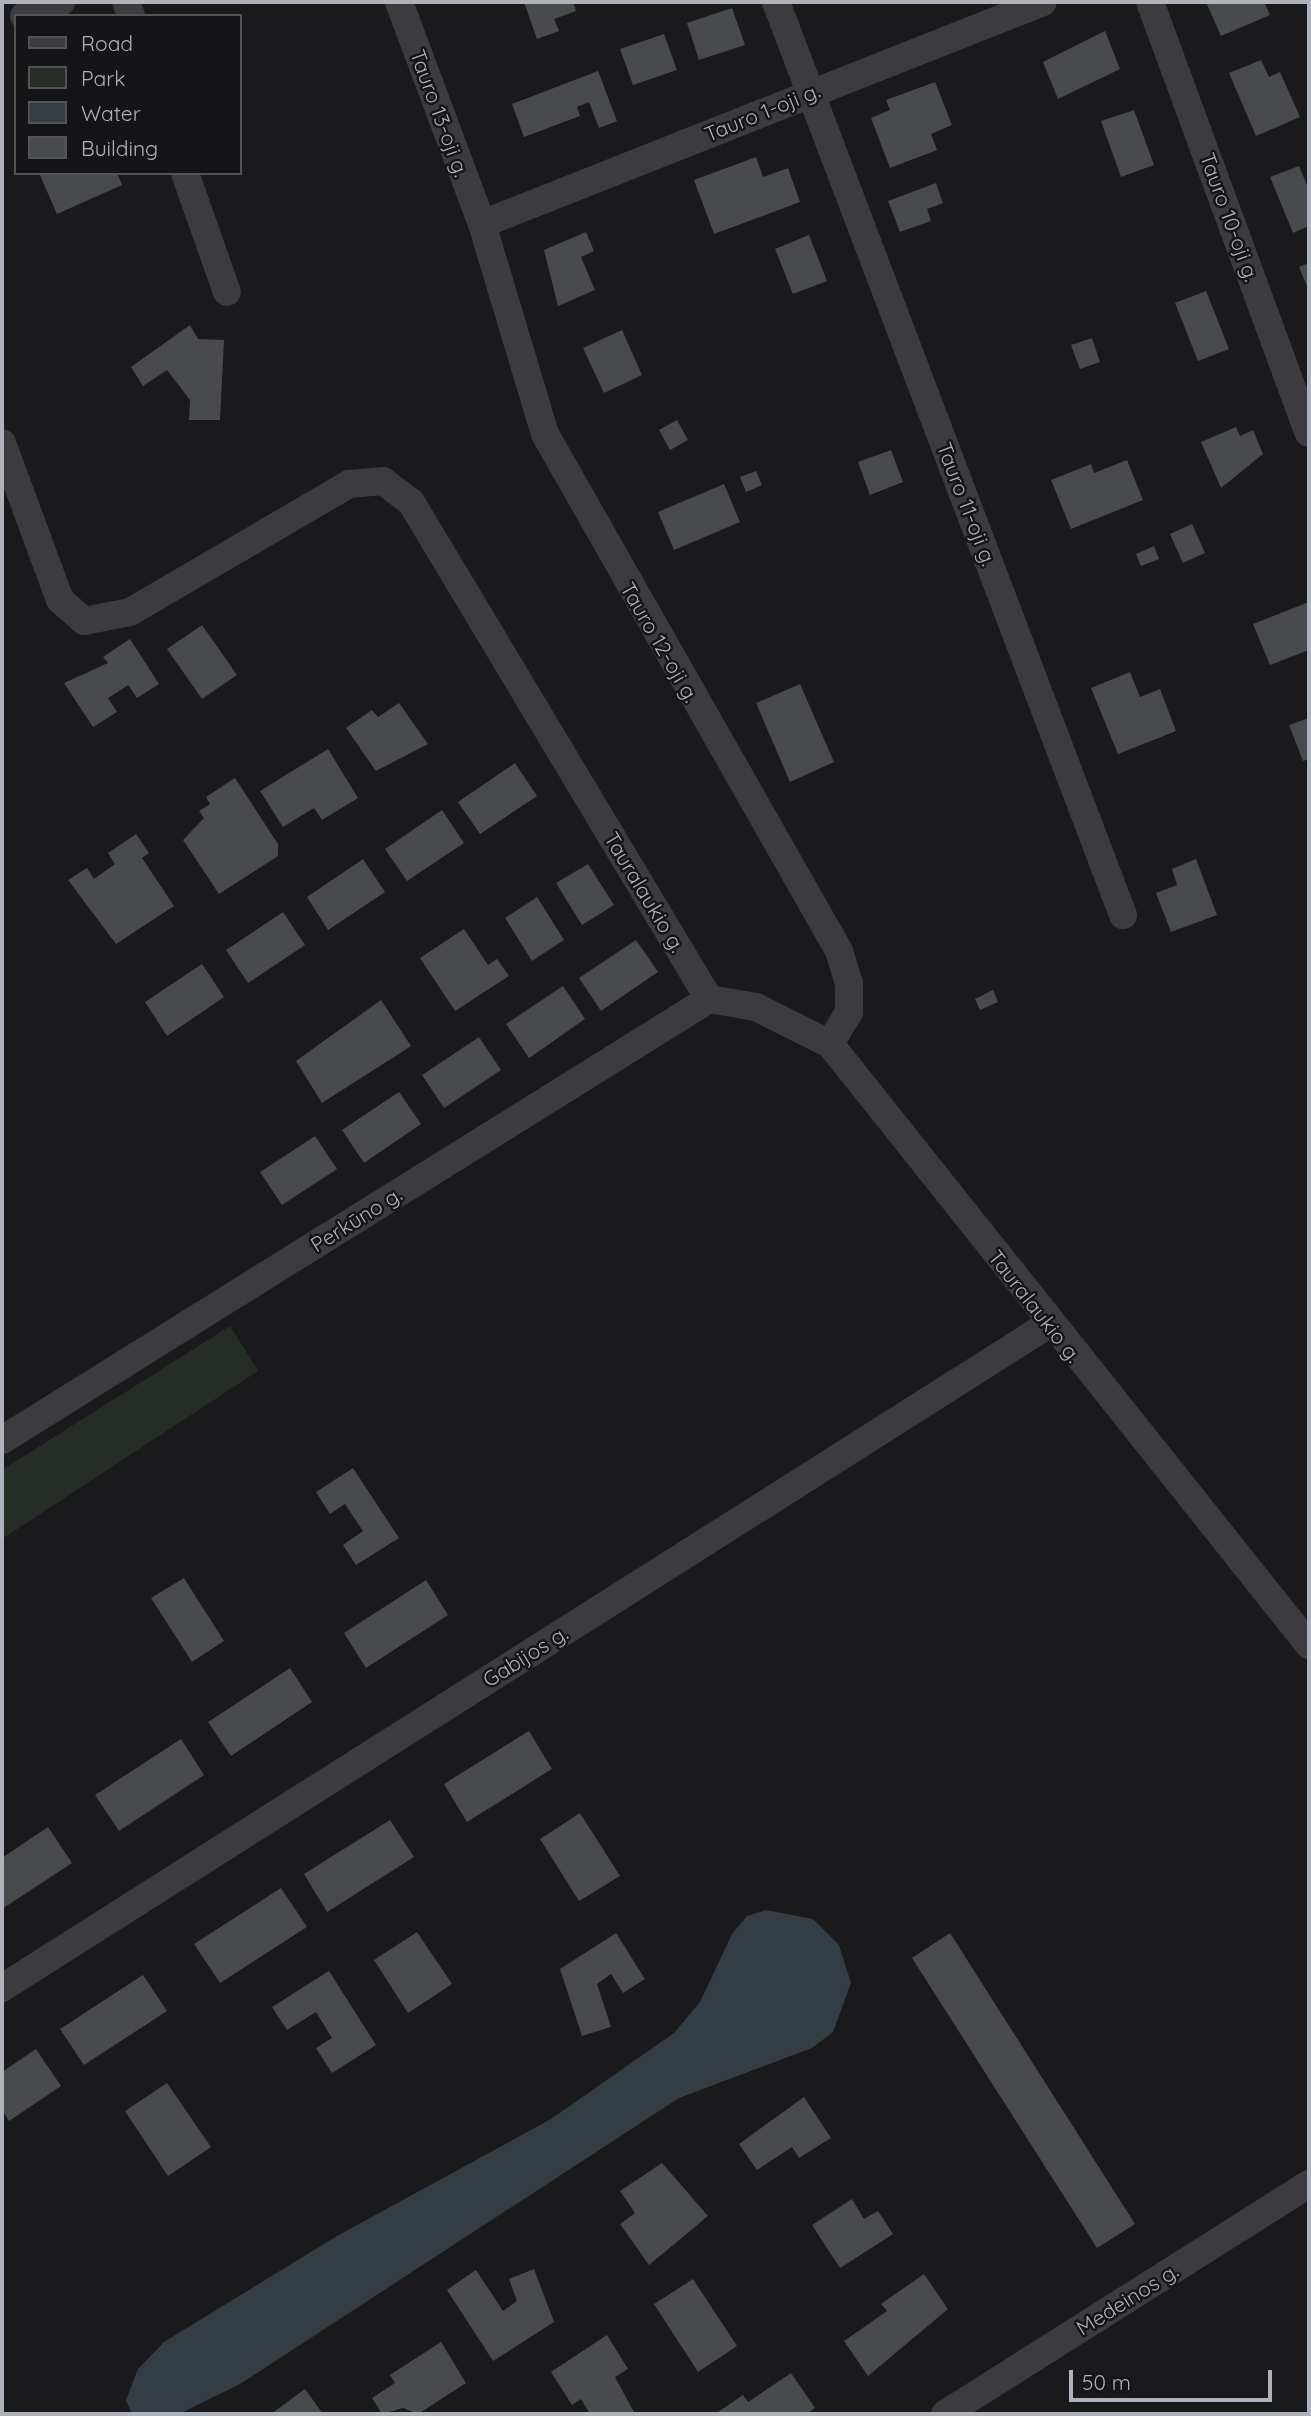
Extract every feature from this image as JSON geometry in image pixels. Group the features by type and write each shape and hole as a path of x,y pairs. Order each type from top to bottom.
{"street":[{"path":"29,14 61,2"},
{"name":"Tauro 13-oji g.","path":"399,2 482,224"},
{"name":"Tauro 11-oji g.","path":"776,2 1123,915"},
{"name":"Tauro 1-oji g.","path":"482,224 1043,2"},
{"name":"Tauro 10-oji g.","path":"1150,2 1309,433"},
{"path":"186,175 227,292"},
{"name":"Tauro 12-oji g.","path":"482,224 545,434 839,951 849,983 849,1012 830,1044"},
{"name":"Tauralaukio g.","path":"2,443 9,482 60,600 85,621 130,612 349,484 383,481 411,502 709,999 756,1007 830,1044 1049,1324 1309,1645"},
{"name":"Perkūno g.","path":"2,1440 709,999"},
{"name":"Gabijos g.","path":"2,1988 1049,1324"},
{"name":"Medeinos g.","path":"946,2414 1309,2184"}],"green space":[{"path":"230,1326 258,1371 2,1539 2,1470"}],"water":[{"path":"766,1910 813,1919 839,1945 851,1983 833,2032 812,2048 679,2098 240,2384 179,2414 132,2414 126,2400 138,2369 164,2342 337,2236 551,2119 674,2033 700,2002 732,1934 747,1916"}],"building":[{"path":"524,2 573,2 576,11 554,19 559,31 537,39"},
{"path":"1206,2 1264,2 1270,15 1221,36"},
{"path":"732,8 745,45 699,60 687,23"},
{"path":"1105,31 1120,69 1058,99 1043,62"},
{"path":"664,34 677,70 633,85 620,49"},
{"path":"1261,60 1269,77 1280,72 1300,117 1256,136 1229,73"},
{"path":"598,71 617,121 599,128 589,102 577,107 580,116 524,137 512,104"},
{"path":"935,82 952,125 931,134 937,150 890,168 871,118 890,110 886,100"},
{"path":"1134,110 1154,165 1121,177 1101,121"},
{"path":"756,157 763,177 788,168 800,202 714,234 694,180"},
{"path":"1299,166 1309,190 1309,226 1293,233 1270,177"},
{"path":"40,175 118,175 122,185 57,214"},
{"path":"936,183 943,203 927,209 931,221 900,232 888,201"},
{"path":"586,232 594,251 581,257 595,290 558,306 544,250"},
{"path":"809,235 827,281 793,294 775,249"},
{"path":"1309,263 1309,291 1299,267"},
{"path":"1206,291 1229,349 1198,361 1175,303"},
{"path":"190,325 198,339 224,340 220,420 189,420 190,400 167,370 143,386 131,367"},
{"path":"622,330 642,375 604,393 583,348"},
{"path":"1092,338 1100,362 1080,369 1071,345"},
{"path":"677,420 688,440 670,450 659,430"},
{"path":"1236,427 1240,436 1253,430 1263,454 1221,488 1201,442"},
{"path":"891,450 903,482 870,495 858,462"},
{"path":"1127,460 1143,500 1071,529 1051,480 1091,464 1094,473"},
{"path":"756,471 762,485 746,492 740,477"},
{"path":"724,484 740,522 674,550 658,512"},
{"path":"1192,524 1205,553 1183,563 1170,534"},
{"path":"1154,546 1159,559 1141,566 1136,554"},
{"path":"1309,602 1309,650 1270,665 1253,624"},
{"path":"202,625 237,675 202,699 167,649"},
{"path":"130,639 159,684 137,698 128,685 108,698 117,712 93,727 64,683 108,663 103,657"},
{"path":"1130,672 1140,697 1160,689 1176,731 1118,754 1091,688"},
{"path":"800,684 834,762 790,782 756,703"},
{"path":"399,703 428,744 376,771 346,728 372,710 378,717"},
{"path":"1309,718 1309,759 1303,761 1289,725"},
{"path":"328,749 358,798 322,820 314,808 283,827 260,791"},
{"path":"515,763 537,796 480,834 458,802"},
{"path":"235,778 278,844 278,856 219,894 183,840 204,818 199,811 210,804 206,797"},
{"path":"442,810 464,843 407,881 385,849"},
{"path":"136,834 149,853 142,858 174,906 116,944 68,880 87,868 94,879 115,864 108,853"},
{"path":"363,859 385,892 328,930 307,897"},
{"path":"1196,859 1217,915 1171,932 1156,893 1177,885 1172,869"},
{"path":"588,864 614,905 582,925 556,883"},
{"path":"537,897 564,940 532,961 505,918"},
{"path":"283,912 305,945 248,983 226,950"},
{"path":"464,929 488,965 497,959 509,976 455,1011 420,958"},
{"path":"636,940 658,972 601,1011 579,978"},
{"path":"202,964 224,997 167,1036 145,1002"},
{"path":"563,986 585,1019 529,1058 506,1024"},
{"path":"993,990 998,1002 980,1010 975,999"},
{"path":"381,1000 411,1046 322,1103 296,1061"},
{"path":"479,1037 501,1070 444,1108 422,1075"},
{"path":"399,1092 421,1124 364,1163 342,1130"},
{"path":"315,1136 337,1169 282,1205 260,1172"},
{"path":"353,1468 399,1538 356,1565 343,1545 363,1531 345,1504 330,1514 316,1492"},
{"path":"184,1578 224,1641 192,1662 151,1598"},
{"path":"426,1580 448,1615 366,1668 344,1633"},
{"path":"290,1668 312,1702 231,1756 208,1722"},
{"path":"529,1731 552,1769 467,1822 444,1784"},
{"path":"181,1739 204,1775 119,1831 95,1795"},
{"path":"580,1813 620,1876 579,1901 540,1839"},
{"path":"390,1820 414,1857 327,1912 304,1874"},
{"path":"48,1827 72,1863 2,1909 2,1858"},
{"path":"281,1888 307,1927 220,1983 194,1944"},
{"path":"417,1932 452,1984 408,2013 374,1960"},
{"path":"616,1933 645,1979 623,1993 611,1974 597,1984 611,2027 582,2036 560,1969"},
{"path":"950,1933 1135,2224 1097,2248 912,1958"},
{"path":"329,1971 376,2045 332,2073 316,2048 332,2038 316,2012 287,2030 272,2007"},
{"path":"143,1975 167,2011 84,2065 60,2029"},
{"path":"36,2049 61,2086 9,2121 2,2110 2,2072"},
{"path":"167,2083 211,2147 168,2176 125,2111"},
{"path":"804,2097 831,2138 799,2158 792,2147 757,2170 739,2144"},
{"path":"662,2163 708,2216 649,2265 620,2224 635,2213 620,2191"},
{"path":"852,2199 864,2219 878,2211 893,2234 840,2268 812,2225"},
{"path":"534,2269 554,2322 493,2361 447,2290 476,2270 503,2311 517,2301 509,2279"},
{"path":"924,2274 948,2309 868,2376 844,2341 887,2311 881,2304"},
{"path":"693,2279 737,2346 698,2372 654,2304"},
{"path":"607,2335 628,2369 615,2377 635,2414 590,2414 581,2399 572,2405 551,2372"},
{"path":"441,2342 466,2383 418,2414 403,2408 382,2414 372,2398 395,2383 390,2375"},
{"path":"791,2373 815,2408 806,2414 715,2414 743,2395 748,2402"},
{"path":"305,2389 323,2414 271,2414"}]}
